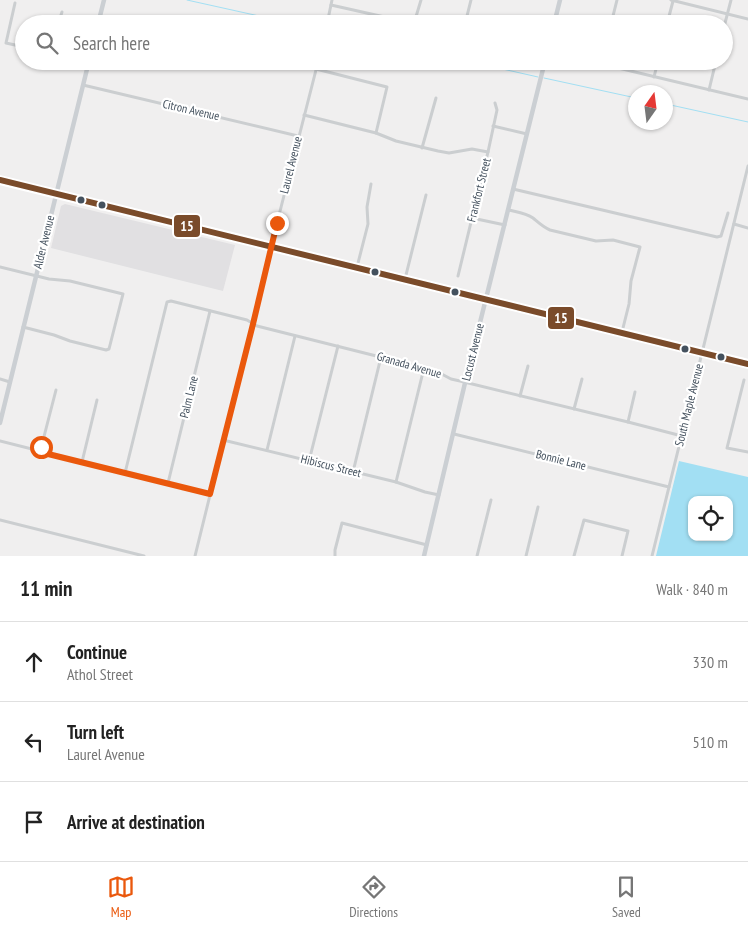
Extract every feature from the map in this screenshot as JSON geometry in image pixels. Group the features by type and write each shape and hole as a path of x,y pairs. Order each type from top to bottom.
{"main road":[{"path":"100,15 104,0"},
{"path":"556,15 560,0"},
{"name":"Alder Avenue","path":"0,423 87,70"},
{"name":"Locust Avenue","path":"424,556 543,70"},
{"path":"0,180 748,364"}],"street":[{"path":"329,15 332,0"},
{"path":"416,15 421,0"},
{"path":"467,15 471,0"},
{"path":"613,15 617,0"},
{"path":"669,15 673,0 732,15"},
{"path":"728,14 731,0"},
{"path":"15,3 6,43 15,45"},
{"path":"331,5 376,15"},
{"path":"733,15 748,19"},
{"name":"Laurel Avenue","path":"195,556 315,70"},
{"name":"Laurel Avenue","path":"327,70 387,87 376,132"},
{"path":"628,70 748,99"},
{"path":"654,77 656,70"},
{"path":"709,90 714,70"},
{"name":"Citron Avenue","path":"83,85 298,136"},
{"path":"422,148 436,98"},
{"name":"Frankfort Street","path":"458,276 488,152 497,110 495,104"},
{"path":"304,115 376,132 396,141 422,148 449,153 472,149 488,152"},
{"path":"493,126 527,134"},
{"name":"South Maple Avenue","path":"652,556 748,166"},
{"path":"357,267 368,224 367,207 371,184"},
{"path":"513,189 717,237 721,236 728,213"},
{"path":"405,279 426,195"},
{"path":"508,210 526,214 544,228 550,230 596,241 614,240 640,247 631,281 629,304 622,332"},
{"path":"472,218 505,225"},
{"path":"734,224 748,228"},
{"path":"0,267 123,294 109,349 106,350 23,327"},
{"name":"Granada Avenue","path":"125,473 167,302 171,300 247,320 257,326 436,371 450,379 465,383 682,436"},
{"name":"Palm Lane","path":"168,483 210,311"},
{"path":"267,450 295,336"},
{"path":"309,461 338,346"},
{"path":"353,472 381,357"},
{"path":"520,396 528,366"},
{"path":"396,482 424,368"},
{"path":"0,379 10,382"},
{"path":"574,409 582,379"},
{"path":"744,380 727,448 748,452"},
{"path":"40,452 56,390"},
{"path":"628,422 635,392"},
{"path":"82,462 97,400"},
{"name":"Bonnie Lane","path":"454,434 669,487"},
{"name":"Hibiscus Street","path":"224,440 396,482 439,495"},
{"path":"0,441 210,494"},
{"path":"477,556 491,500"},
{"path":"526,556 538,507"},
{"path":"0,520 143,556"},
{"path":"574,556 584,520 628,531 622,556"},
{"path":"336,556 335,550 342,523 427,545"}],"shaded area":[{"path":"65,204 235,245 223,291 51,248 61,206"}],"water":[{"path":"679,461 748,477 748,556 656,556"}],"waterway":[{"path":"187,0 254,15"},
{"path":"507,70 538,77"},
{"path":"544,78 628,96"},
{"path":"673,106 748,122"}],"transit line":[{"name":"15","path":"0,180 748,364"}],"route":[{"path":"41,447 40,452 210,494 277,223"}]}
